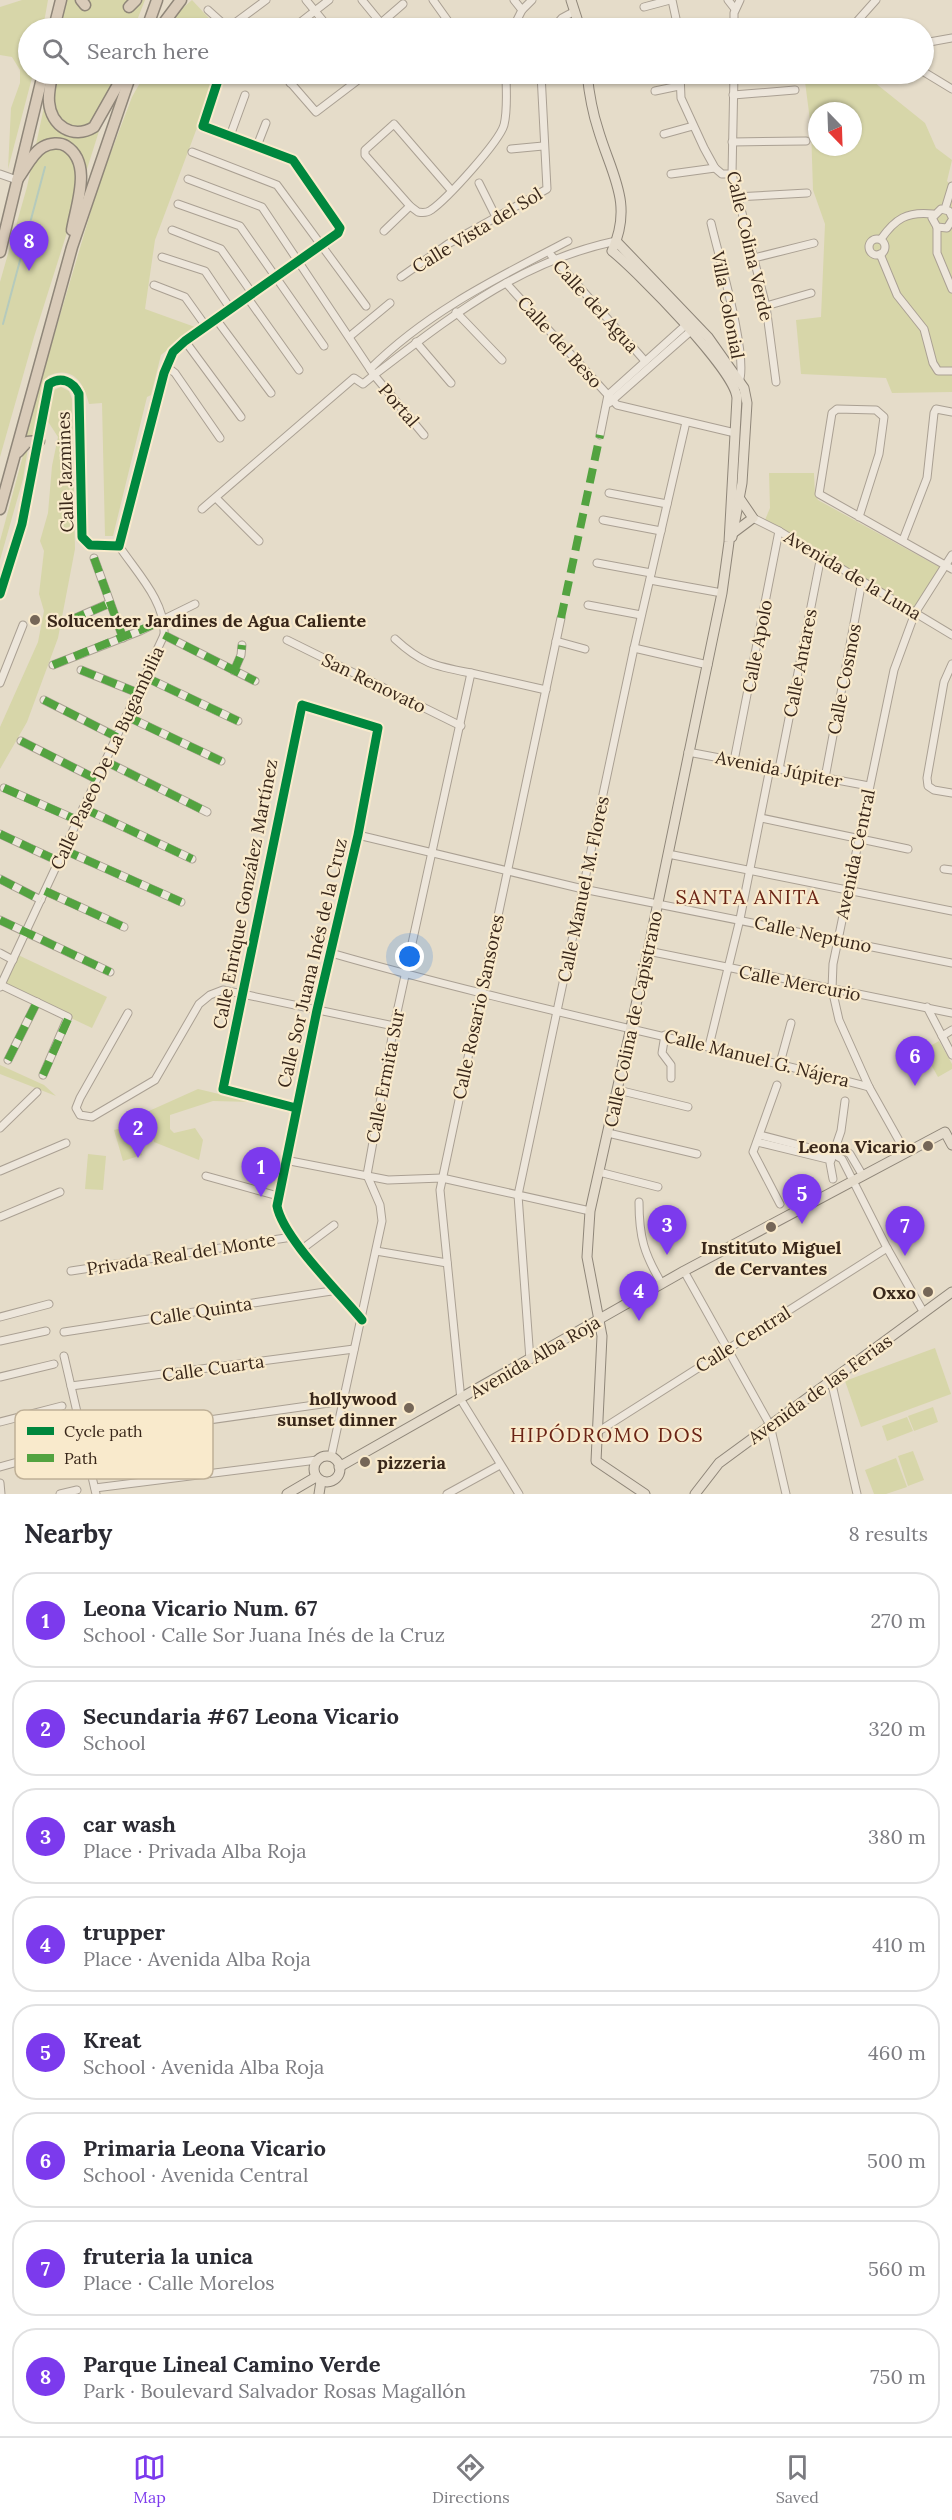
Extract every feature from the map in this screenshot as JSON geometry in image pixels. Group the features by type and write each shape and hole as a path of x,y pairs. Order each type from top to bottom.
{"highway":[{"path":"57,18 62,0"},
{"path":"61,18 62,0"},
{"path":"151,18 157,0"},
{"path":"168,18 181,0"},
{"path":"0,252 3,225 17,180 41,84"},
{"path":"51,84 49,102 52,114 62,128 77,132 94,127 118,84"},
{"path":"0,509 66,269 128,84"},
{"path":"17,180 43,147 60,144 76,156 81,176 66,269"},
{"path":"15,454 27,442 39,441"}],"main road":[{"path":"571,0 577,18"},
{"path":"589,84 598,130 620,189 621,221 616,241 608,247"},
{"name":"Calle Colina de Capistrano","path":"616,241 692,326 737,383 747,403 722,593 708,665 632,1027 590,1210 587,1257 590,1284 600,1320 599,1431 596,1461 644,1494"},
{"name":"Calle Colina de Capistrano","path":"608,247 692,326"},
{"name":"Calle Colina de Capistrano","path":"736,496 737,383"},
{"path":"730,536 753,518 736,496"},
{"path":"948,1130 952,1145"},
{"name":"Avenida Alba Roja","path":"339,1467 684,1271 948,1130"},
{"name":"Avenida de las Ferias","path":"695,1494 713,1467 952,1292"},
{"path":"287,1494 319,1479 328,1482 336,1478 339,1467 331,1457 325,1456 317,1460 314,1468 319,1479 319,1494"}],"street":[{"path":"243,18 256,3 266,0"},
{"path":"306,0 321,18"},
{"path":"306,18 329,0"},
{"path":"362,0 377,18"},
{"path":"434,0 446,18"},
{"path":"514,0 522,10"},
{"path":"518,18 532,0"},
{"path":"644,7 671,0 676,18"},
{"path":"728,0 735,9"},
{"path":"735,18 735,9 740,0"},
{"path":"860,18 876,0"},
{"path":"390,18 403,4"},
{"path":"208,10 216,18"},
{"path":"562,18 575,11"},
{"path":"934,41 952,38"},
{"path":"934,78 952,89"},
{"path":"165,620 159,605 119,546 166,366 173,352 185,341 338,233 339,224 293,160 203,126 217,84"},
{"path":"291,84 316,112 353,84"},
{"path":"451,189 396,126 392,125 364,152 410,206 424,213 451,189 499,136 504,124 506,84"},
{"name":"Calle Vista del Sol","path":"401,277 448,244 497,219 547,189 541,84"},
{"name":"Calle Colina Verde","path":"734,84 732,174 735,197 766,306 776,382"},
{"path":"655,91 679,86 693,126 715,168 722,174 732,174"},
{"path":"733,95 795,90"},
{"path":"230,136 245,95"},
{"path":"257,146 266,123"},
{"path":"664,134 693,126"},
{"path":"732,142 806,141"},
{"path":"511,149 543,146"},
{"path":"192,153 277,185 366,306"},
{"path":"671,174 715,168"},
{"path":"0,174 17,180"},
{"name":"Portal","path":"188,179 260,205 372,372 424,435"},
{"path":"479,183 497,219"},
{"path":"933,214 933,224 947,228 951,214 952,186"},
{"path":"735,197 807,193"},
{"path":"178,204 240,226 324,345"},
{"path":"384,231 410,206"},
{"path":"880,254 875,255 869,246 871,241 881,239 891,225 903,215 919,212 933,214 940,208 951,214"},
{"name":"Villa Colonial","path":"711,223 737,337 737,383"},
{"path":"937,227 937,253 952,289"},
{"path":"172,230 221,249 299,370"},
{"path":"880,254 885,247 881,239"},
{"path":"202,509 350,381 357,379 363,384 401,341 449,305 568,241"},
{"path":"754,258 814,243"},
{"path":"372,372 456,312 553,258 608,247"},
{"name":"Calle del Agua","path":"548,251 645,361"},
{"path":"880,254 897,295 924,329 933,363 938,371 952,371"},
{"path":"162,257 205,271 230,308"},
{"name":"Calle del Beso","path":"506,283 610,398"},
{"path":"154,285 185,297 205,326"},
{"path":"766,306 811,293"},
{"path":"349,337 390,303"},
{"path":"456,312 502,360"},
{"path":"216,319 271,393"},
{"path":"600,435 605,405 610,398 645,361 692,326"},
{"path":"610,398 692,326"},
{"path":"185,341 241,417"},
{"path":"416,342 451,383"},
{"path":"166,366 175,373 220,438"},
{"name":"Calle Jazmines","path":"0,594 22,524 49,384 60,379 76,387 80,400 82,537 90,545 119,546"},
{"path":"610,398 620,407 735,433"},
{"path":"903,540 927,478 936,409 952,411"},
{"path":"859,517 879,454 884,417 880,411 834,411 819,494 859,517 903,540 950,568"},
{"name":"Calle Manuel M. Flores","path":"530,1360 518,1194 641,615 686,422"},
{"path":"609,493 667,504"},
{"path":"216,498 259,542"},
{"name":"Avenida de la Luna","path":"753,518 779,531 952,635"},
{"path":"603,520 661,531"},
{"name":"Calle Apolo","path":"734,761 779,531"},
{"name":"Avenida Central","path":"906,1153 869,1087 839,1020 832,989 847,891 894,670 915,613 950,568 952,555"},
{"name":"Calle Antares","path":"779,769 821,556"},
{"path":"94,558 123,638"},
{"path":"597,563 722,593"},
{"name":"Calle Cosmos","path":"825,778 862,581"},
{"path":"71,620 110,603"},
{"path":"54,664 123,638 195,604"},
{"path":"588,605 641,615"},
{"name":"Calle Rosario Sansores","path":"460,1400 440,1200 442,1178 561,618"},
{"name":"Calle Paseo De La Bugambilia","path":"1,986 164,635 165,620"},
{"path":"0,683 23,625"},
{"path":"164,635 255,681"},
{"path":"395,639 415,657 437,667 546,690"},
{"name":"San Renovato","path":"287,640 460,726"},
{"path":"556,641 585,649"},
{"path":"234,670 240,659 242,645"},
{"path":"634,648 708,665"},
{"path":"952,664 944,682 927,778 928,786 934,790 952,793"},
{"path":"81,670 138,693"},
{"name":"Calle Ermita Sur","path":"367,1175 394,1026 471,673"},
{"path":"145,677 238,721"},
{"path":"44,700 117,737"},
{"name":"Calle Enrique González Martínez","path":"296,1108 223,1089 301,705 378,727"},
{"path":"126,716 221,761"},
{"name":"Calle Sor Juana Inés de la Cruz","path":"362,1320 291,1237 278,1212 278,1196 317,1010 358,835 378,727"},
{"path":"21,741 96,779"},
{"name":"Avenida Júpiter","path":"688,752 869,786"},
{"path":"105,761 207,812"},
{"path":"709,1046 740,919 770,768"},
{"path":"4,788 77,820"},
{"path":"83,808 192,858"},
{"path":"760,818 908,849"},
{"path":"0,834 58,861"},
{"name":"Calle Neptuno","path":"358,835 583,889 952,963"},
{"path":"64,850 182,902"},
{"path":"668,854 952,911"},
{"path":"0,879 41,900"},
{"path":"45,891 124,927"},
{"path":"0,920 110,972"},
{"name":"Calle Mercurio","path":"648,951 952,1013"},
{"path":"0,953 13,960"},
{"name":"Calle Manuel G. Nájera","path":"331,953 480,993 632,1027 869,1087"},
{"path":"1,986 68,1017 43,1075"},
{"path":"128,1013 80,1098 76,1108 80,1115 92,1117 155,1080 204,998 222,990 242,992 394,1026"},
{"path":"8,1060 37,1002"},
{"path":"927,1008 952,1055"},
{"path":"780,1063 791,1023"},
{"path":"942,1036 952,1030"},
{"path":"665,1035 662,1053 671,1065 671,1078"},
{"path":"777,1085 754,1155 780,1204"},
{"path":"618,1090 688,1107"},
{"path":"0,1128 37,1092"},
{"path":"833,1179 832,1157 837,1144 845,1101"},
{"path":"608,1133 697,1154"},
{"path":"758,1138 842,1159 887,1248 924,1312"},
{"path":"0,1170 66,1143"},
{"path":"837,1144 850,1154 863,1176"},
{"path":"285,1160 388,1180 442,1178 590,1210"},
{"path":"599,1172 658,1187"},
{"path":"331,1457 382,1221 380,1205 367,1175"},
{"path":"206,1176 278,1196"},
{"path":"0,1217 60,1192"},
{"path":"639,1203 639,1233 650,1264 662,1284"},
{"path":"302,1249 334,1225"},
{"name":"Privada Real del Monte","path":"71,1271 291,1237"},
{"name":"Calle Central","path":"599,1431 887,1248"},
{"path":"376,1251 447,1263"},
{"path":"684,1271 770,1425 786,1494"},
{"name":"Calle Quinta","path":"64,1332 338,1290"},
{"path":"0,1317 49,1304"},
{"path":"0,1341 46,1331"},
{"name":"Calle Cuarta","path":"71,1386 354,1349"},
{"path":"64,1356 76,1410"},
{"path":"0,1377 54,1364"},
{"path":"831,1380 857,1494"},
{"path":"460,1400 519,1494"},
{"path":"213,1419 343,1401"},
{"path":"46,1410 62,1406"},
{"path":"0,1422 15,1418"},
{"path":"213,1475 317,1460"},
{"path":"0,1467 15,1463"},
{"path":"447,1494 500,1465"},
{"path":"95,1491 181,1479"},
{"path":"0,1483 1,1494"},
{"path":"60,1494 77,1490"}],"green space":[{"path":"22,0 48,0 45,18 18,18 18,67 12,57 0,55 0,7"},
{"path":"66,0 145,0 138,18 62,18"},
{"path":"192,0 209,18 171,18"},
{"path":"20,84 30,84 8,169 11,108"},
{"path":"49,84 114,84 34,337 0,457 0,282 27,187"},
{"path":"139,84 211,84 155,240 145,309 195,327 161,355 151,395 147,397 113,536 105,536 102,403 89,404 84,389 70,374 56,373 48,376 43,386 35,435 23,440 99,184 132,97"},
{"path":"805,84 876,84 925,123 936,148 952,160 947,181 952,187 952,392 892,393 886,378 801,374 796,320 821,317 825,224 813,190 812,156 862,156 862,102 808,102 808,105"},
{"path":"61,387 69,391 72,399 75,549 58,638 27,722 0,769 0,727 38,642 44,611 39,594 44,551 40,541 48,513 52,466 58,437 47,420 51,391"},
{"path":"25,448 28,448 23,479 0,560 0,541"},
{"path":"769,473 814,473 815,495 818,500 941,568 914,608 765,520 770,508"},
{"path":"16,954 107,997 92,1028 1,985"},
{"path":"939,1041 952,1064 952,1069 938,1077 923,1050"},
{"path":"0,1065 44,1085 56,1096 0,1074"},
{"path":"198,1089 253,1102 213,1101 170,1115 170,1129 174,1133 195,1128 203,1140 199,1160 154,1142 149,1111"},
{"path":"133,1125 142,1155 123,1161 114,1130"},
{"path":"88,1154 106,1156 103,1190 85,1189"},
{"path":"935,1348 951,1394 861,1427 845,1381"},
{"path":"933,1407 938,1422 914,1431 908,1416"},
{"path":"907,1417 913,1431 887,1441 882,1426"},
{"path":"913,1451 924,1480 908,1486 898,1456"},
{"path":"896,1458 907,1487 886,1494 874,1494 865,1470"}],"waterway":[{"path":"3,324 45,167"}],"marked path":[{"path":"561,618 600,435"},
{"path":"94,558 123,638"},
{"path":"71,620 110,603"},
{"path":"53,665 165,620"},
{"path":"164,635 255,681"},
{"path":"234,671 241,655 242,645"},
{"path":"81,670 138,693"},
{"path":"145,677 238,721"},
{"path":"44,700 117,737"},
{"path":"126,716 221,761"},
{"path":"21,741 96,779"},
{"path":"105,761 207,812"},
{"path":"4,788 77,820"},
{"path":"83,808 192,859"},
{"path":"0,834 58,861"},
{"path":"64,850 181,902"},
{"path":"0,879 41,900"},
{"path":"45,891 124,927"},
{"path":"0,920 110,972"},
{"path":"8,1060 37,1002"},
{"path":"43,1075 68,1019"}],"cycle path":[{"path":"0,594 22,524 49,384 58,380 66,381 79,394 82,537 90,545 119,546 164,373 173,352 185,341 338,233 340,228 293,160 203,126 217,84"},
{"path":"296,1108 223,1089 302,705 378,728 358,835 317,1010 277,1206 281,1219 301,1249 362,1320"}],"place":[{"name":"Parque Lineal Camino Verde","path":"29,271"},
{"name":"Solucenter Jardines de Agua Caliente","path":"35,620"},
{"name":"Primaria Leona Vicario","path":"915,1086"},
{"name":"Leona Vicario","path":"928,1146"},
{"name":"Secundaria #67 Leona Vicario","path":"138,1158"},
{"name":"Leona Vicario Num. 67","path":"261,1197"},
{"name":"Kreat","path":"802,1224"},
{"name":"Instituto Miguel de Cervantes","path":"771,1227"},
{"name":"car wash","path":"667,1255"},
{"name":"fruteria la unica","path":"905,1256"},
{"name":"Oxxo","path":"928,1292"},
{"name":"trupper","path":"639,1321"},
{"name":"hollywood sunset dinner","path":"409,1408"},
{"name":"pizzeria","path":"365,1462"}],"district":[{"name":"SANTA ANITA","path":"748,896"},
{"name":"HIPÓDROMO DOS","path":"607,1434"}]}
